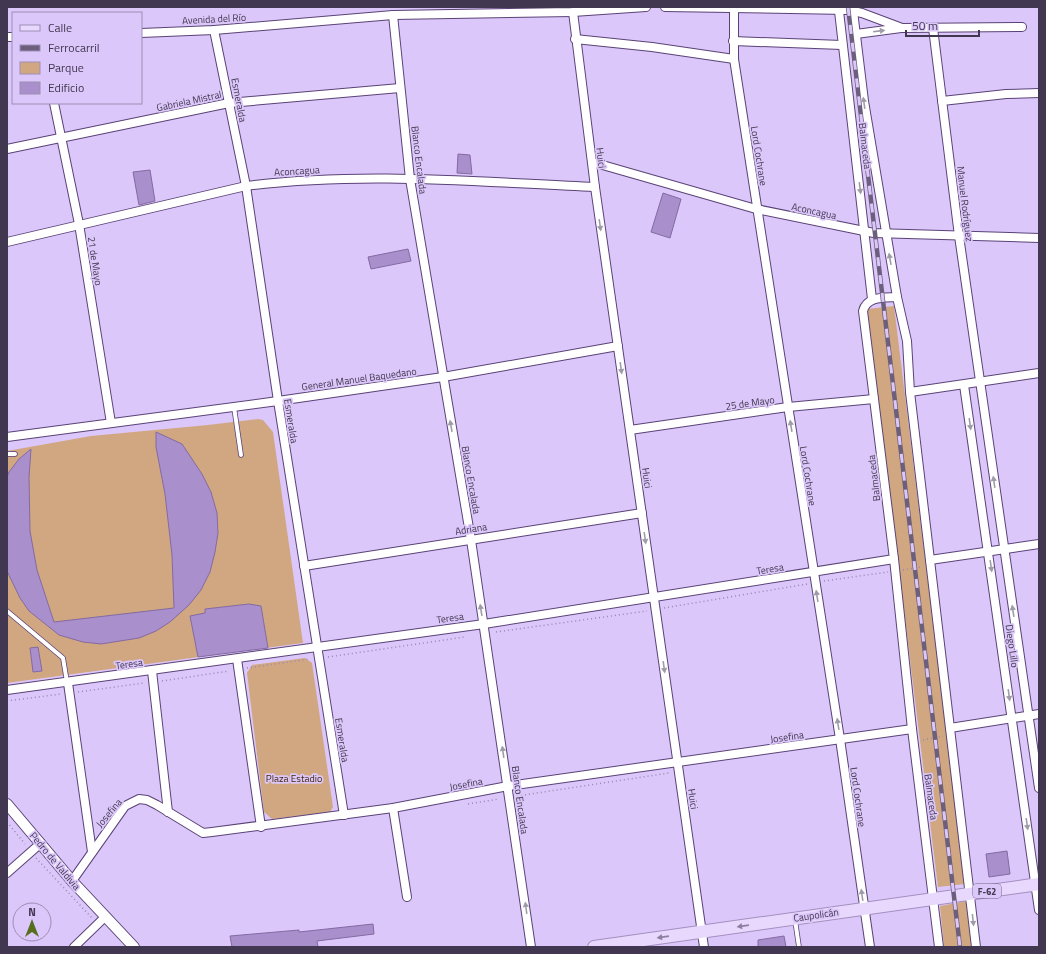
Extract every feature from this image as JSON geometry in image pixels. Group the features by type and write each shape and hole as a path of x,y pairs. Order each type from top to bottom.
{"main road":[{"name":"Caupolicán","path":"594,947 1037,884"}],"street":[{"name":"Avenida del Río","path":"142,32 214,30 393,16 572,12 646,7"},
{"path":"664,7 853,11 902,28"},
{"name":"Lord Cochrane","path":"734,8 734,59 756,209 840,739 870,947"},
{"name":"Balmaceda","path":"839,11 872,299 864,305 863,310 894,559 913,742 934,898 939,947"},
{"name":"Balmaceda","path":"853,11 864,101 897,298 907,341 910,392 950,731 971,893 976,947"},
{"name":"Huici","path":"572,12 595,187 704,947"},
{"name":"Blanco Encalada","path":"393,16 410,179 471,540 532,947"},
{"path":"856,34 902,28 1022,27"},
{"name":"Manuel Rodríguez","path":"933,28 959,236 980,382"},
{"name":"Esmeralda","path":"214,30 246,186 278,401 344,815"},
{"path":"575,39 652,47 734,59"},
{"path":"733,41 842,45"},
{"name":"Gabriela Mistral","path":"7,149 229,103 400,88"},
{"path":"942,101 1006,94 1039,93"},
{"name":"21 de Mayo","path":"54,104 79,224 111,422"},
{"name":"Aconcagua","path":"592,162 756,209 865,231 959,236 1039,238"},
{"name":"Aconcagua","path":"7,242 246,186 281,181 410,179 595,187"},
{"path":"872,299 897,298"},
{"name":"General Manuel Baquedano","path":"7,437 278,401 443,376 618,346"},
{"path":"910,392 1039,373"},
{"name":"Diego Lillo","path":"980,382 1003,549 1039,788"},
{"name":"Diego Lillo","path":"964,385 1037,884 1039,910"},
{"name":"25 de Mayo","path":"630,430 788,407 874,399"},
{"name":"Adriana","path":"304,566 642,513"},
{"path":"930,560 1039,544"},
{"name":"Teresa","path":"7,690 68,683 484,624 894,559"},
{"path":"237,659 261,826"},
{"path":"152,671 168,812"},
{"path":"68,683 92,852"},
{"path":"950,731 1039,714"},
{"name":"Josefina","path":"75,884 92,852 116,817 125,806 139,800 147,800 203,833 393,808 508,786 912,729"},
{"name":"Pedro de Valdivia","path":"7,804 75,884 134,947"},
{"path":"393,808 407,897"},
{"path":"7,873 41,843"},
{"path":"74,947 105,916"}],"lane":[{"path":"234,407 242,455"},
{"path":"7,454 15,454"},
{"path":"7,610 63,658 68,683"},
{"path":"795,918 799,947"}],"path":[{"path":"913,742 950,731"},
{"path":"463,804 679,772"},
{"path":"71,897 75,884"}],"green space":[{"path":"894,306 965,884 938,887 867,309"},
{"path":"258,419 263,420 273,432 303,643 7,683 7,451 91,436"},
{"name":"Plaza Estadio","path":"305,658 312,663 333,807 330,812 272,819 264,812 247,673 252,665"},
{"path":"967,901 972,947 944,947 940,906"}],"building":[{"path":"458,154 470,155 472,174 457,173"},
{"path":"150,170 155,201 139,205 133,172"},
{"path":"663,193 681,199 670,238 651,232"},
{"path":"408,249 411,261 371,269 368,257"},
{"path":"156,432 182,444 202,474 211,492 217,513 218,533 210,572 201,590 189,605 170,622 156,631 139,638 101,644 83,642 59,635 29,611 20,598 7,571 7,477 9,472 19,459 31,449 29,477 30,531 37,570 54,622 174,608 172,555 165,494 156,447"},
{"path":"249,604 261,606 268,648 198,657 190,616 205,613 205,609"},
{"path":"38,647 42,671 33,672 30,648"},
{"path":"1007,851 1010,874 989,877 986,854"},
{"path":"373,924 374,934 317,941 318,947 232,947 230,936 299,930 299,932"},
{"path":"784,936 786,947 758,947 758,940"}],"railway":[{"path":"848,7 960,947"}]}
